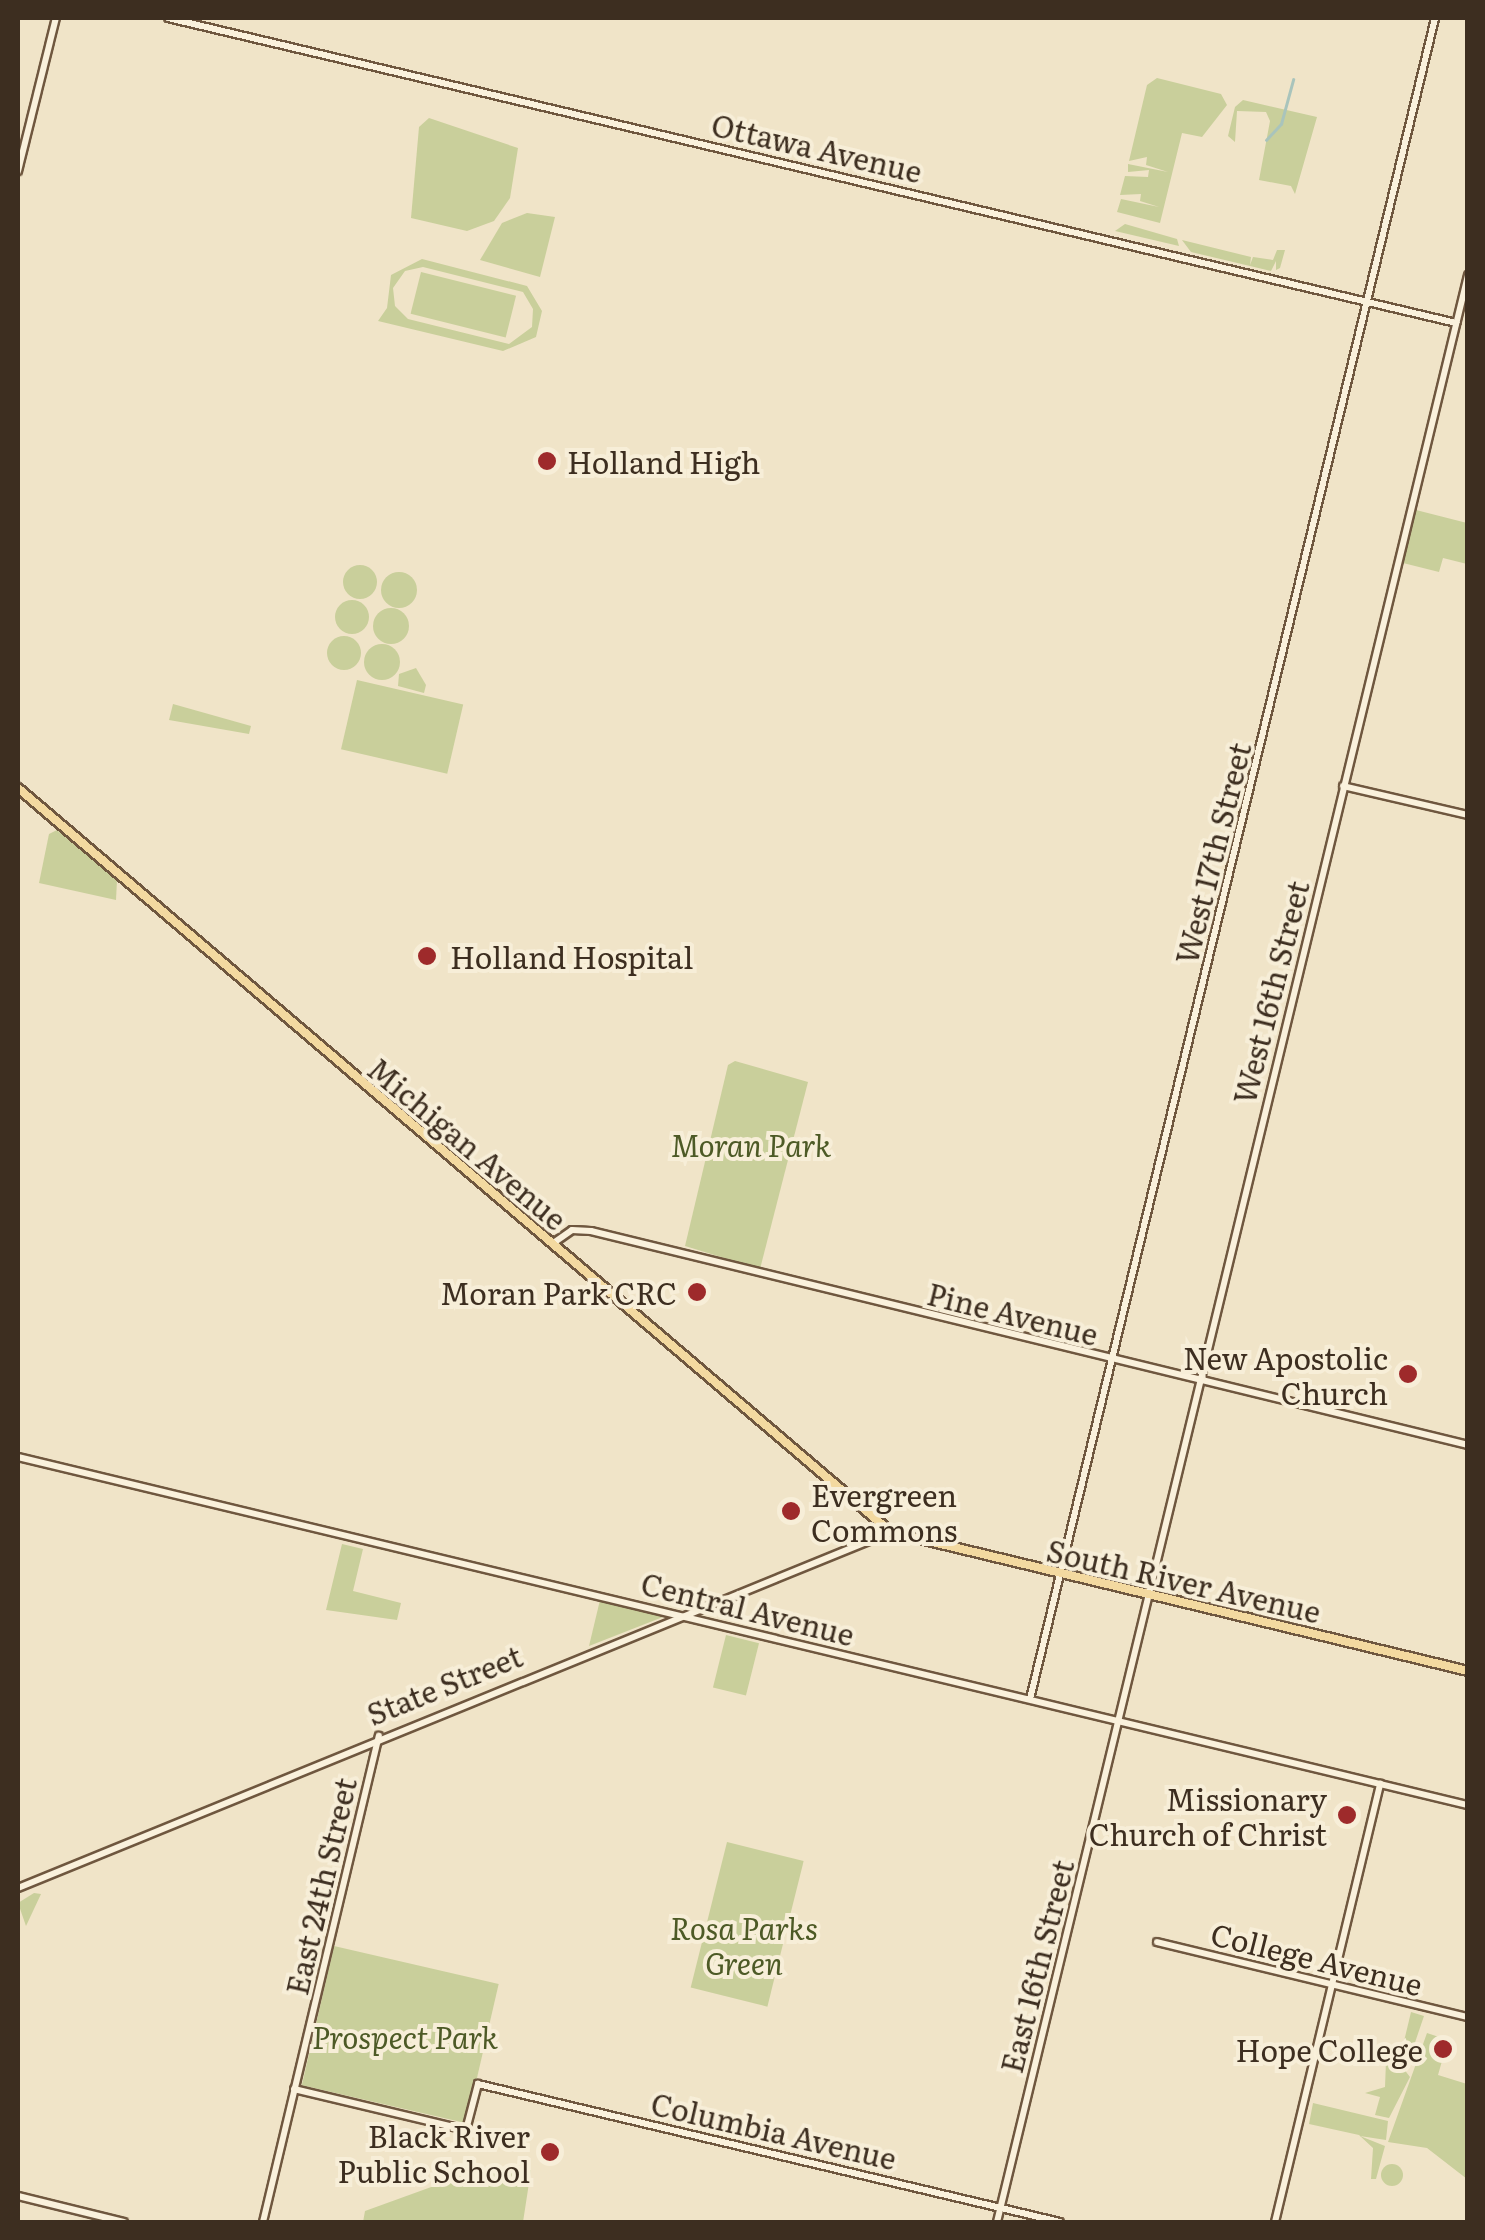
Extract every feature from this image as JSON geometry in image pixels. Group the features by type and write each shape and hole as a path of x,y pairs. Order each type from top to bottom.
{"main road":[{"name":"Michigan Avenue","path":"18,788 891,1532"},
{"name":"South River Avenue","path":"891,1532 1468,1672"}],"street":[{"path":"18,171 56,18"},
{"name":"Ottawa Avenue","path":"168,18 1456,322"},
{"name":"West 17th Street","path":"1030,1699 1434,18"},
{"name":"West 16th Street","path":"1118,1720 1468,275"},
{"path":"1343,786 1468,815"},
{"name":"Pine Avenue","path":"552,1244 572,1230 591,1231 1468,1445"},
{"name":"Central Avenue","path":"18,1457 1468,1804"},
{"name":"State Street","path":"18,1888 379,1735 891,1532"},
{"name":"East 16th Street","path":"997,2222 1118,1720"},
{"name":"East 24th Street","path":"263,2222 379,1735"},
{"path":"1275,2222 1380,1782"},
{"name":"College Avenue","path":"1157,1942 1468,2017"},
{"name":"Columbia Avenue","path":"294,2089 466,2130 478,2084 1060,2222"},
{"path":"18,2196 124,2222"}],"green space":[{"path":"1157,78 1221,94 1227,105 1202,137 1182,133 1160,223 1117,212 1121,199 1159,207 1140,201 1141,194 1120,195 1125,176 1148,177 1149,170 1128,172 1128,164 1168,172 1146,165 1147,157 1129,161 1147,85"},
{"path":"1243,100 1317,117 1295,194 1291,186 1259,180 1270,121 1266,112 1237,111 1235,142 1228,136 1235,107"},
{"path":"429,118 518,148 510,198 494,221 467,231 411,218 419,127"},
{"path":"527,213 555,217 540,277 480,260 502,223"},
{"path":"1125,224 1177,239 1179,246 1115,231"},
{"path":"1182,240 1251,257 1250,265 1253,257 1273,260 1277,250 1285,250 1280,268 1276,270 1276,261 1271,271 1191,252"},
{"path":"422,259 527,286 542,311 536,337 503,351 378,321 387,308 391,275","holes":["423,267 523,292 533,309 532,327 509,344 408,319 395,306 393,288 405,271"]},
{"path":"421,272 516,296 506,337 411,314"},
{"path":"1416,510 1467,523 1467,564 1443,558 1439,572 1403,563"},
{"path":"360,565 372,570 377,582 372,594 360,599 348,594 343,582 348,570"},
{"path":"399,572 411,578 417,590 411,602 399,608 387,602 381,590 387,578"},
{"path":"352,600 364,605 369,617 364,629 352,634 340,629 335,617 340,605"},
{"path":"391,608 403,614 409,626 403,638 391,644 379,638 373,626 379,614"},
{"path":"344,636 356,641 361,653 356,665 344,670 332,665 327,653 332,641"},
{"path":"382,644 394,650 400,662 394,674 382,680 370,674 364,662 370,650"},
{"path":"416,668 426,685 424,693 398,686 399,674"},
{"path":"357,680 463,705 447,774 341,749"},
{"path":"173,704 251,726 249,734 169,720"},
{"path":"57,830 117,880 116,900 39,883 49,834"},
{"name":"Moran Park","path":"735,1061 808,1082 760,1269 685,1246 728,1065"},
{"path":"342,1544 363,1549 353,1591 401,1603 397,1620 326,1610"},
{"path":"600,1600 668,1615 589,1646"},
{"path":"726,1635 759,1643 746,1696 713,1687"},
{"name":"Rosa Parks Green","path":"727,1842 804,1861 767,2007 691,1988"},
{"path":"34,1893 41,1894 26,1926 18,1903"},
{"name":"Prospect Park","path":"334,1946 499,1984 467,2123 302,2085"},
{"path":"1411,2012 1424,2016 1407,2066 1400,2058"},
{"path":"1427,2033 1448,2040 1438,2075 1467,2084 1467,2179 1427,2148 1388,2142"},
{"path":"1386,2061 1400,2064 1410,2077 1389,2118 1375,2115 1380,2097 1365,2093 1385,2087"},
{"path":"1313,2103 1388,2121 1386,2140 1309,2124"},
{"path":"1360,2136 1385,2146 1376,2179 1371,2179 1373,2148"},
{"path":"1392,2164 1400,2167 1400,2183 1392,2186 1384,2183 1381,2175 1384,2167"},
{"path":"456,2167 482,2175 505,2167 531,2170 523,2222 363,2222 365,2211 434,2186"}],"waterway":[{"path":"1266,140 1281,124 1293,80"}],"place":[{"name":"Holland High","path":"547,461"},
{"name":"Holland Hospital","path":"427,956"},
{"name":"Moran Park CRC","path":"697,1292"},
{"name":"New Apostolic Church","path":"1408,1374"},
{"name":"Evergreen Commons","path":"791,1511"},
{"name":"Missionary Church of Christ","path":"1347,1815"},
{"name":"Hope College","path":"1443,2049"},
{"name":"Black River Public School","path":"550,2152"}]}
